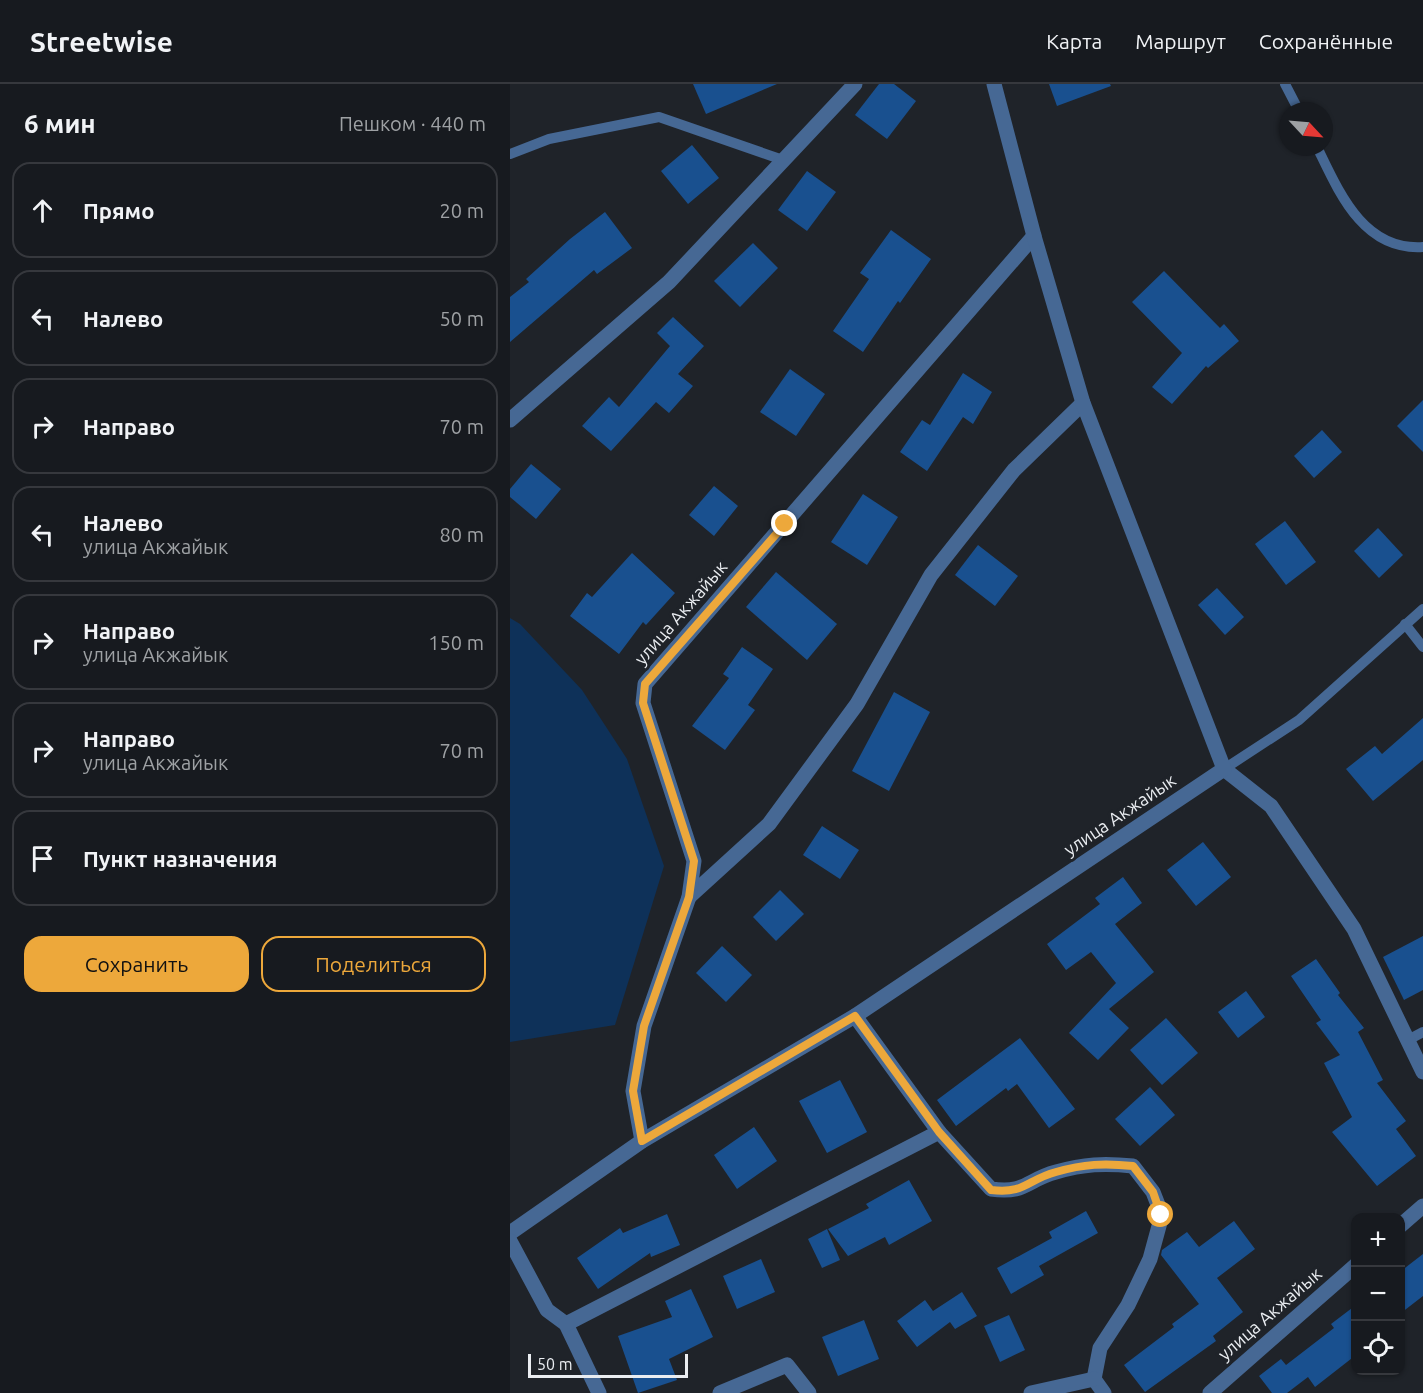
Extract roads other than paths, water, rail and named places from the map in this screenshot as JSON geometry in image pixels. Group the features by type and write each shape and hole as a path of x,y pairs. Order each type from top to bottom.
{"street":[{"path":"510,420 669,282 855,84"},
{"path":"994,84 1034,236 1083,403 1224,769 1271,806 1354,929 1423,1072"},
{"name":"улица Акжайык","path":"642,1141 633,1091 644,1026 689,897 694,861 643,703 645,684 1034,236"},
{"path":"689,897 769,824 857,704 931,575 1014,470 1083,403"},
{"name":"улица Акжайык","path":"510,1233 642,1141 855,1016 1224,769"},
{"path":"855,1016 939,1132 991,1190 1011,1192 1053,1172 1099,1162 1133,1166 1153,1192 1161,1215 1150,1259 1128,1305 1100,1348 1094,1379 1104,1393"},
{"path":"566,1324 939,1132"},
{"path":"1405,1222 1423,1206"},
{"path":"510,1241 547,1310 566,1324 599,1393"},
{"name":"улица Акжайык","path":"1210,1393 1354,1267"},
{"path":"720,1393 787,1365 809,1393"},
{"path":"1031,1393 1094,1379"}],"lane":[{"path":"1285,84 1294,102"},
{"path":"510,154 549,139 659,117 783,160"},
{"path":"1321,156 1344,202 1363,226 1386,240 1412,248 1423,247"},
{"name":"улица Акжайык","path":"1224,769 1299,720 1423,609"},
{"path":"1405,624 1423,647"},
{"path":"1408,1040 1423,1032"}]}
